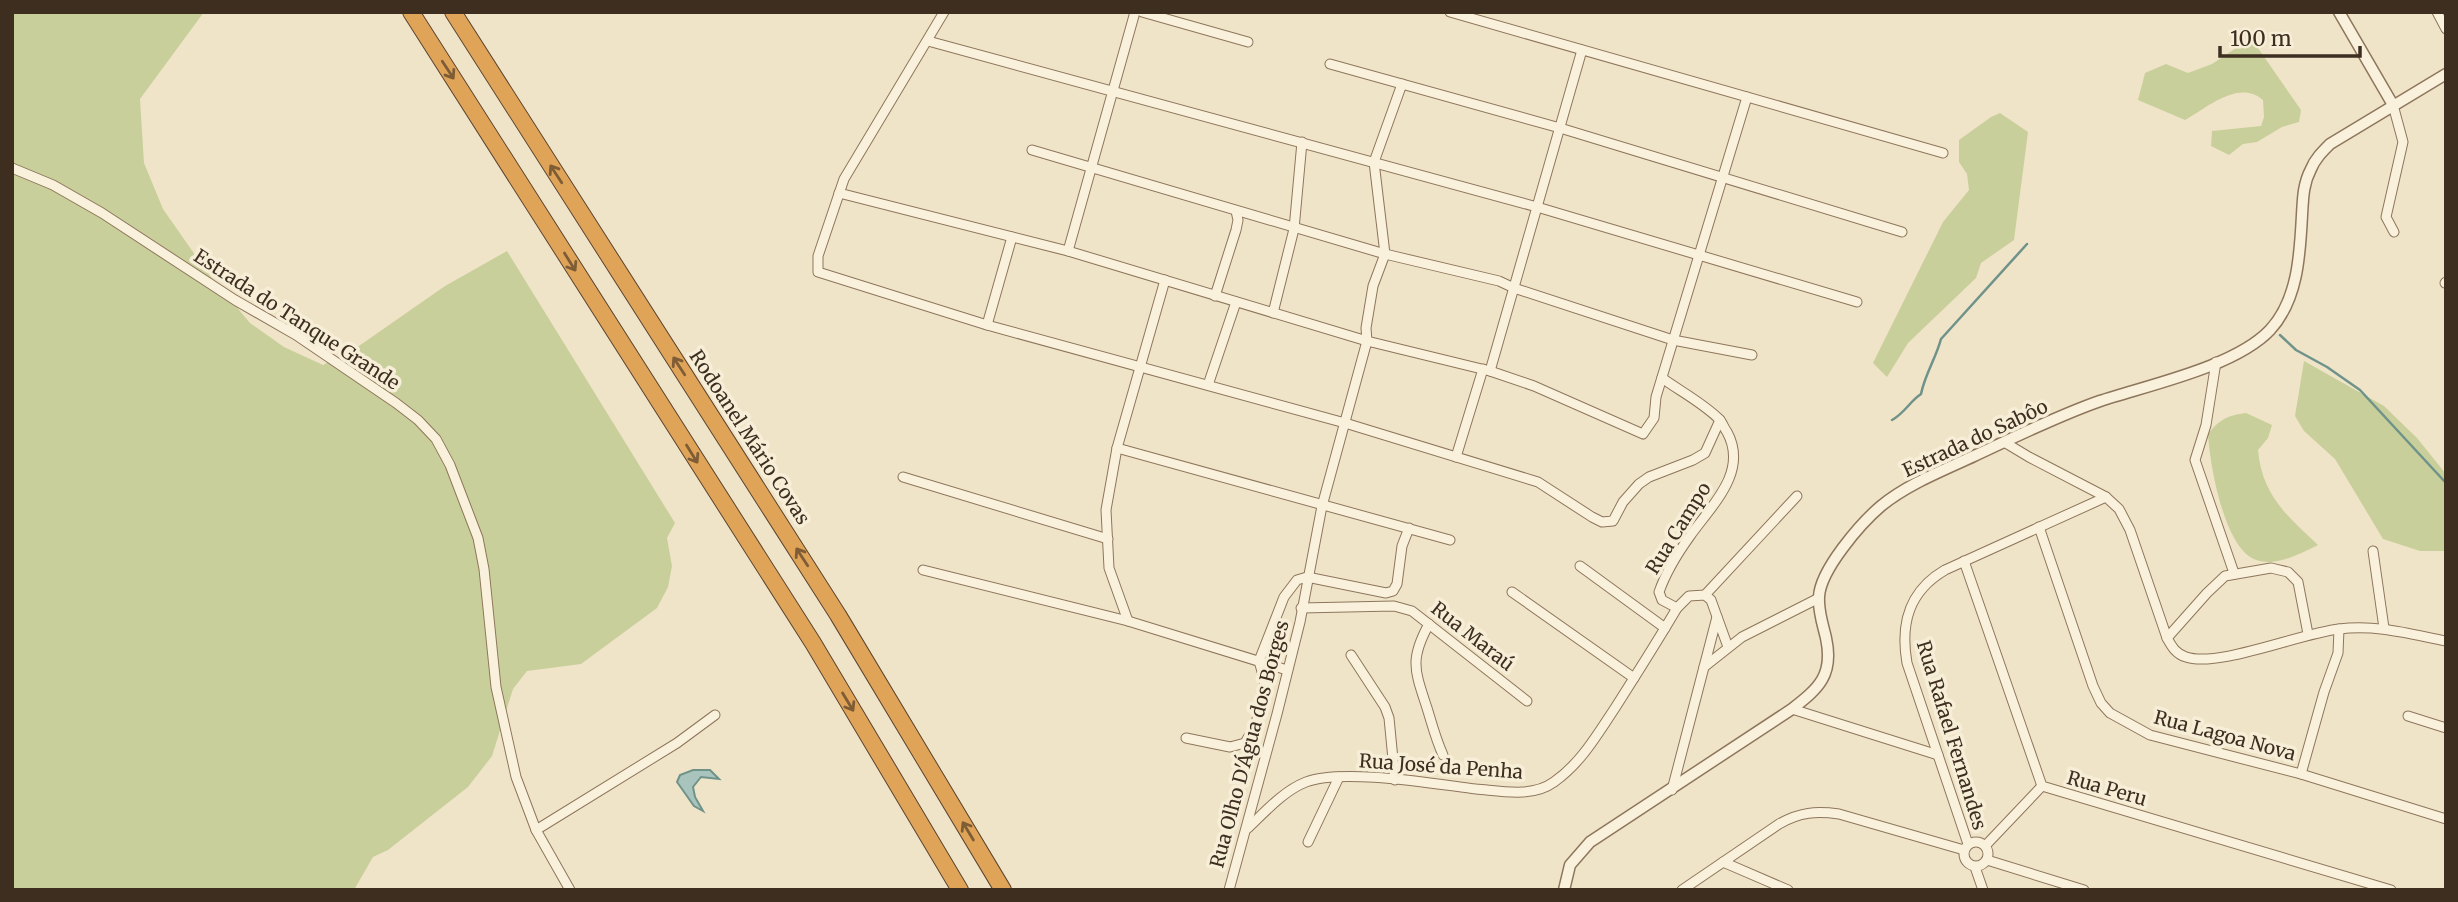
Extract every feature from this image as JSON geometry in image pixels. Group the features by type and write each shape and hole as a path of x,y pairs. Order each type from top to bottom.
{"highway":[{"path":"411,12 813,643 960,890"},
{"name":"Rodoanel Mário Covas","path":"453,12 838,615 1003,890"}],"street":[{"path":"944,12 844,179 818,256 818,272 988,325 1345,423 1538,482 1592,517 1607,523 1614,521 1629,494 1649,477 1705,453 1720,420 1662,377"},
{"path":"1068,251 1135,12"},
{"path":"1142,12 1248,42"},
{"path":"1450,12 1943,153"},
{"path":"2339,12 2393,105 2403,142 2386,217 2394,232"},
{"path":"2437,12 2446,29"},
{"path":"928,41 1537,207 1857,302"},
{"path":"1456,457 1514,288 1582,50"},
{"path":"1329,64 1560,128 1902,232"},
{"name":"Estrada do Sabôo","path":"1819,598 1830,568 1862,524 1881,507 1922,481 2097,402 2216,362 2256,342 2282,314 2292,291 2299,259 2304,188 2318,156 2330,144 2393,105 2444,79"},
{"path":"1385,254 1374,162 1402,84"},
{"path":"839,193 1068,251 1367,341 1487,370 1534,386 1643,434 1654,418 1656,397 1747,97"},
{"path":"1273,313 1294,229 1302,142"},
{"path":"1032,150 1294,229 1499,281 1673,340 1752,355"},
{"name":"Estrada do Tanque Grande","path":"12,169 53,185 102,213 235,300 296,335 418,419 436,439 450,465 478,538 484,569 496,687 516,778 536,830 570,890"},
{"path":"1215,296 1236,230 1236,211"},
{"path":"988,325 1012,237"},
{"name":"Rua Olho D'Água dos Borges","path":"1229,890 1278,714 1322,506 1367,341 1366,328 1373,286 1385,254"},
{"path":"1128,621 1109,568 1106,510 1117,448 1165,280"},
{"path":"1208,385 1236,302"},
{"path":"2216,362 2206,425 2195,460 2234,573"},
{"name":"Rua Campo","path":"1677,608 1662,600 1659,593 1661,586 1677,554 1724,488 1734,463 1732,441 1720,420"},
{"path":"2004,442 2113,502 2125,519 2167,638 2176,652 2185,657 2213,659 2308,634 2339,629 2384,628 2446,641"},
{"path":"1117,448 1450,540"},
{"path":"902,477 1108,539"},
{"path":"1677,608 1689,596 1705,595 1797,496"},
{"path":"1964,561 2106,497"},
{"name":"Rua Lagoa Nova","path":"2039,527 2093,686 2101,703 2110,713 2150,735 2301,774 2446,819"},
{"path":"1186,738 1230,747 1245,743 1256,724 1265,682 1259,661 1284,597 1297,580 1307,577 1386,593 1393,591 1397,584 1402,546 1409,528"},
{"path":"2374,551 2384,628"},
{"name":"Rua Rafael Fernandes","path":"1964,561 1933,577 1916,597 1904,628 1904,643 1907,663 1966,847"},
{"name":"Rua Peru","path":"1964,561 2042,786 2390,890"},
{"path":"1580,566 1665,628"},
{"path":"2167,638 2225,576 2272,568 2293,575 2301,592 2308,634"},
{"path":"923,570 1128,621 1287,670"},
{"path":"1512,592 1634,678"},
{"path":"1705,595 1715,605 1728,647"},
{"path":"1564,890 1570,866 1590,842 1793,709 1816,688 1827,670 1826,641 1819,598 1764,625 1728,647 1703,668"},
{"name":"Rua Maraú","path":"1301,608 1394,606 1412,611 1527,701"},
{"name":"Rua José da Penha","path":"1246,830 1291,789 1308,781 1339,777 1395,780 1509,792 1529,791 1551,784 1569,770 1593,743 1677,608"},
{"path":"1672,790 1717,617"},
{"path":"1429,624 1416,652 1415,675 1443,755"},
{"path":"2301,774 2338,653 2339,629"},
{"path":"1351,655 1385,707 1389,718 1395,780"},
{"path":"1793,709 1938,755"},
{"path":"536,830 677,743 715,716"},
{"path":"2407,716 2446,728"},
{"path":"1308,842 1339,777"},
{"path":"1986,845 2042,786"},
{"path":"1682,890 1792,817 1818,811 1966,847 1976,841 1986,845 1989,851 1987,860 1975,867"},
{"path":"1966,847 1966,861 1975,867 1983,890"},
{"path":"1987,860 2084,890"},
{"path":"1723,862 1788,890"}],"green space":[{"path":"12,12 204,12 140,99 144,163 163,209 207,272 250,323 284,347 323,365 356,348 445,286 507,251 675,523 667,538 672,566 668,587 657,608 581,664 527,671 513,689 492,756 468,787 388,850 373,857 354,890 12,890"},
{"path":"2251,38 2301,110 2299,122 2282,127 2257,142 2243,144 2229,155 2211,146 2212,131 2261,126 2264,117 2263,100 2254,94 2244,92 2224,97 2185,120 2138,100 2145,73 2166,64 2188,73 2212,64"},
{"path":"2000,113 2028,132 2014,240 1981,263 1976,278 1908,343 1887,377 1873,363 1943,222 1969,190 1967,174 1959,162 1959,140"},
{"path":"2304,361 2384,406 2417,438 2446,474 2446,551 2420,551 2383,539 2335,459 2304,431 2295,416"},
{"path":"2246,413 2272,425 2268,438 2258,450 2265,480 2286,514 2318,545 2285,559 2267,562 2250,557 2232,535 2220,500 2208,434 2224,419"}],"water":[{"path":"693,770 710,770 719,779 701,777 693,787 703,811 694,806 677,782 680,775"}],"waterway":[{"path":"1892,420 1921,394 1941,339 2027,244"},
{"path":"2280,335 2296,350 2360,390 2446,483"}]}
